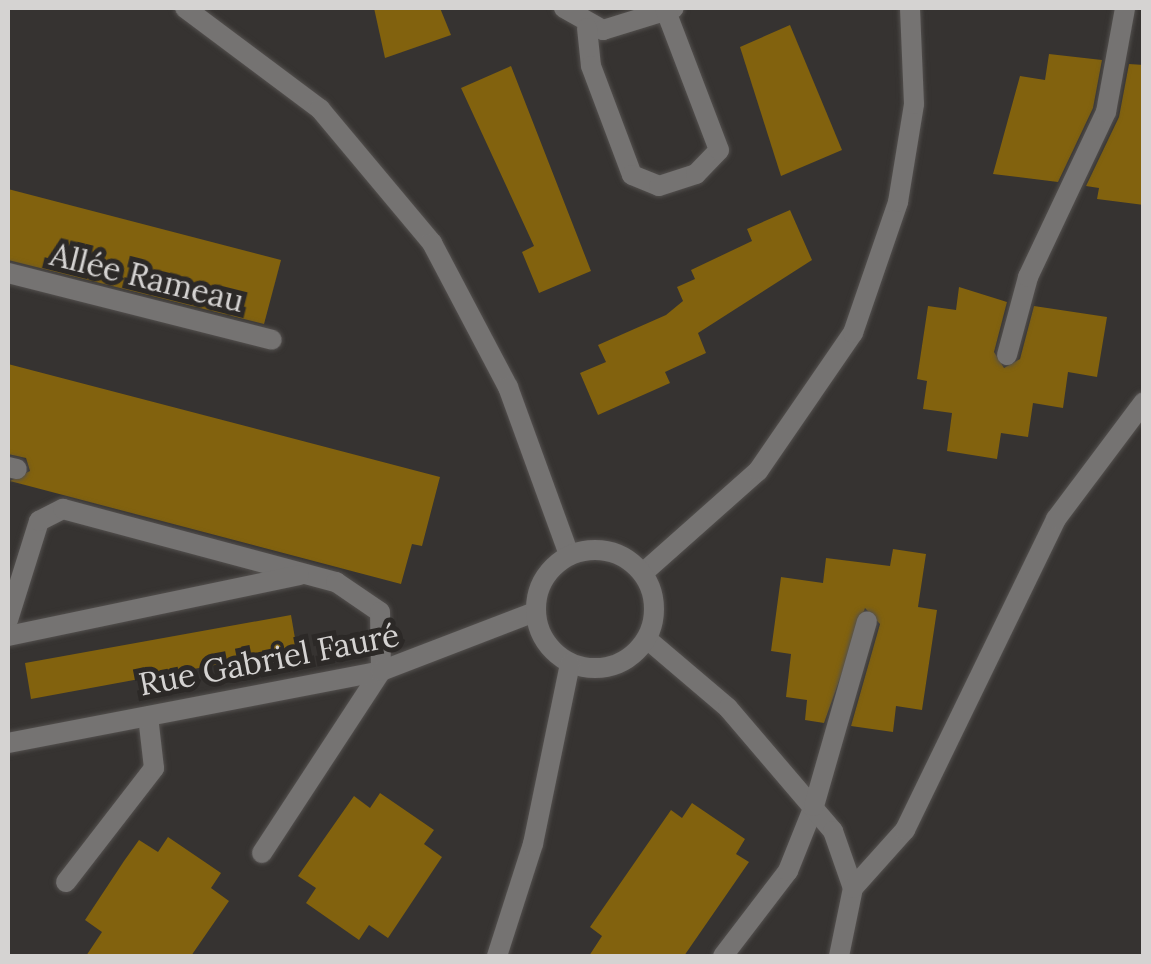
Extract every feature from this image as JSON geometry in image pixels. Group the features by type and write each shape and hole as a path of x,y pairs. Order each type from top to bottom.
{"street":[{"path":"185,8 320,109 432,242 508,387 569,554"},
{"path":"564,8 587,28 591,66 632,175 659,186 696,174 718,150 670,9 587,28"},
{"path":"644,573 758,471 852,333 898,202 914,104 910,8"},
{"path":"1007,355 1028,277 1106,112 1125,8"},
{"name":"Allée Rameau","path":"8,273 272,340"},
{"path":"853,888 906,830 1056,518 1144,402"},
{"path":"8,620 39,521 63,509 306,574 380,612 381,671 262,853"},
{"path":"609,550 644,573 654,617 647,639 613,666 570,664 552,651 535,612 538,589 569,554 609,550"},
{"path":"8,636 306,574"},
{"name":"Rue Gabriel Fauré","path":"8,743 381,671 535,612"},
{"path":"723,956 788,871 814,806 867,621"},
{"path":"647,639 728,708 814,806 845,854 853,888 838,956"},
{"path":"496,956 533,844 570,664"},
{"path":"66,882 154,768 148,716"}],"building":[{"path":"374,8 440,8 451,35 385,58"},
{"path":"790,25 842,150 781,176 740,47"},
{"path":"1049,54 1102,60 1093,108 1058,182 993,174 1020,76 1045,80"},
{"path":"1129,64 1144,65 1144,205 1097,199 1099,188 1086,186 1119,117"},
{"path":"511,66 591,271 539,293 522,252 534,246 461,88"},
{"path":"8,189 281,260 264,324 8,260"},
{"path":"790,210 812,260 698,333 706,353 665,372 670,383 598,415 580,373 606,362 598,345 666,315 683,301 677,287 695,279 691,270 752,241 747,229"},
{"path":"959,287 1007,302 994,352 1004,368 1020,359 1034,306 1107,317 1097,377 1068,372 1063,408 1033,403 1028,437 1001,433 997,459 947,451 952,413 923,409 927,381 917,379 928,306 956,310"},
{"path":"8,364 440,477 422,546 412,544 401,584 10,481 30,471 26,458 8,454"},
{"path":"893,549 926,554 918,607 937,610 922,710 896,706 893,732 851,726 880,624 865,608 824,723 805,720 807,700 786,697 791,654 771,651 781,577 823,583 826,558 890,566"},
{"path":"291,615 297,650 31,699 25,663"},
{"path":"380,793 434,830 424,844 442,857 388,938 369,925 359,940 306,903 316,888 298,876 354,796 370,808"},
{"path":"692,803 745,839 736,854 749,862 684,956 589,956 602,936 590,927 671,810 682,818"},
{"path":"168,837 221,873 211,888 229,901 191,956 86,956 102,932 85,920 124,861 139,840 158,852"}]}
